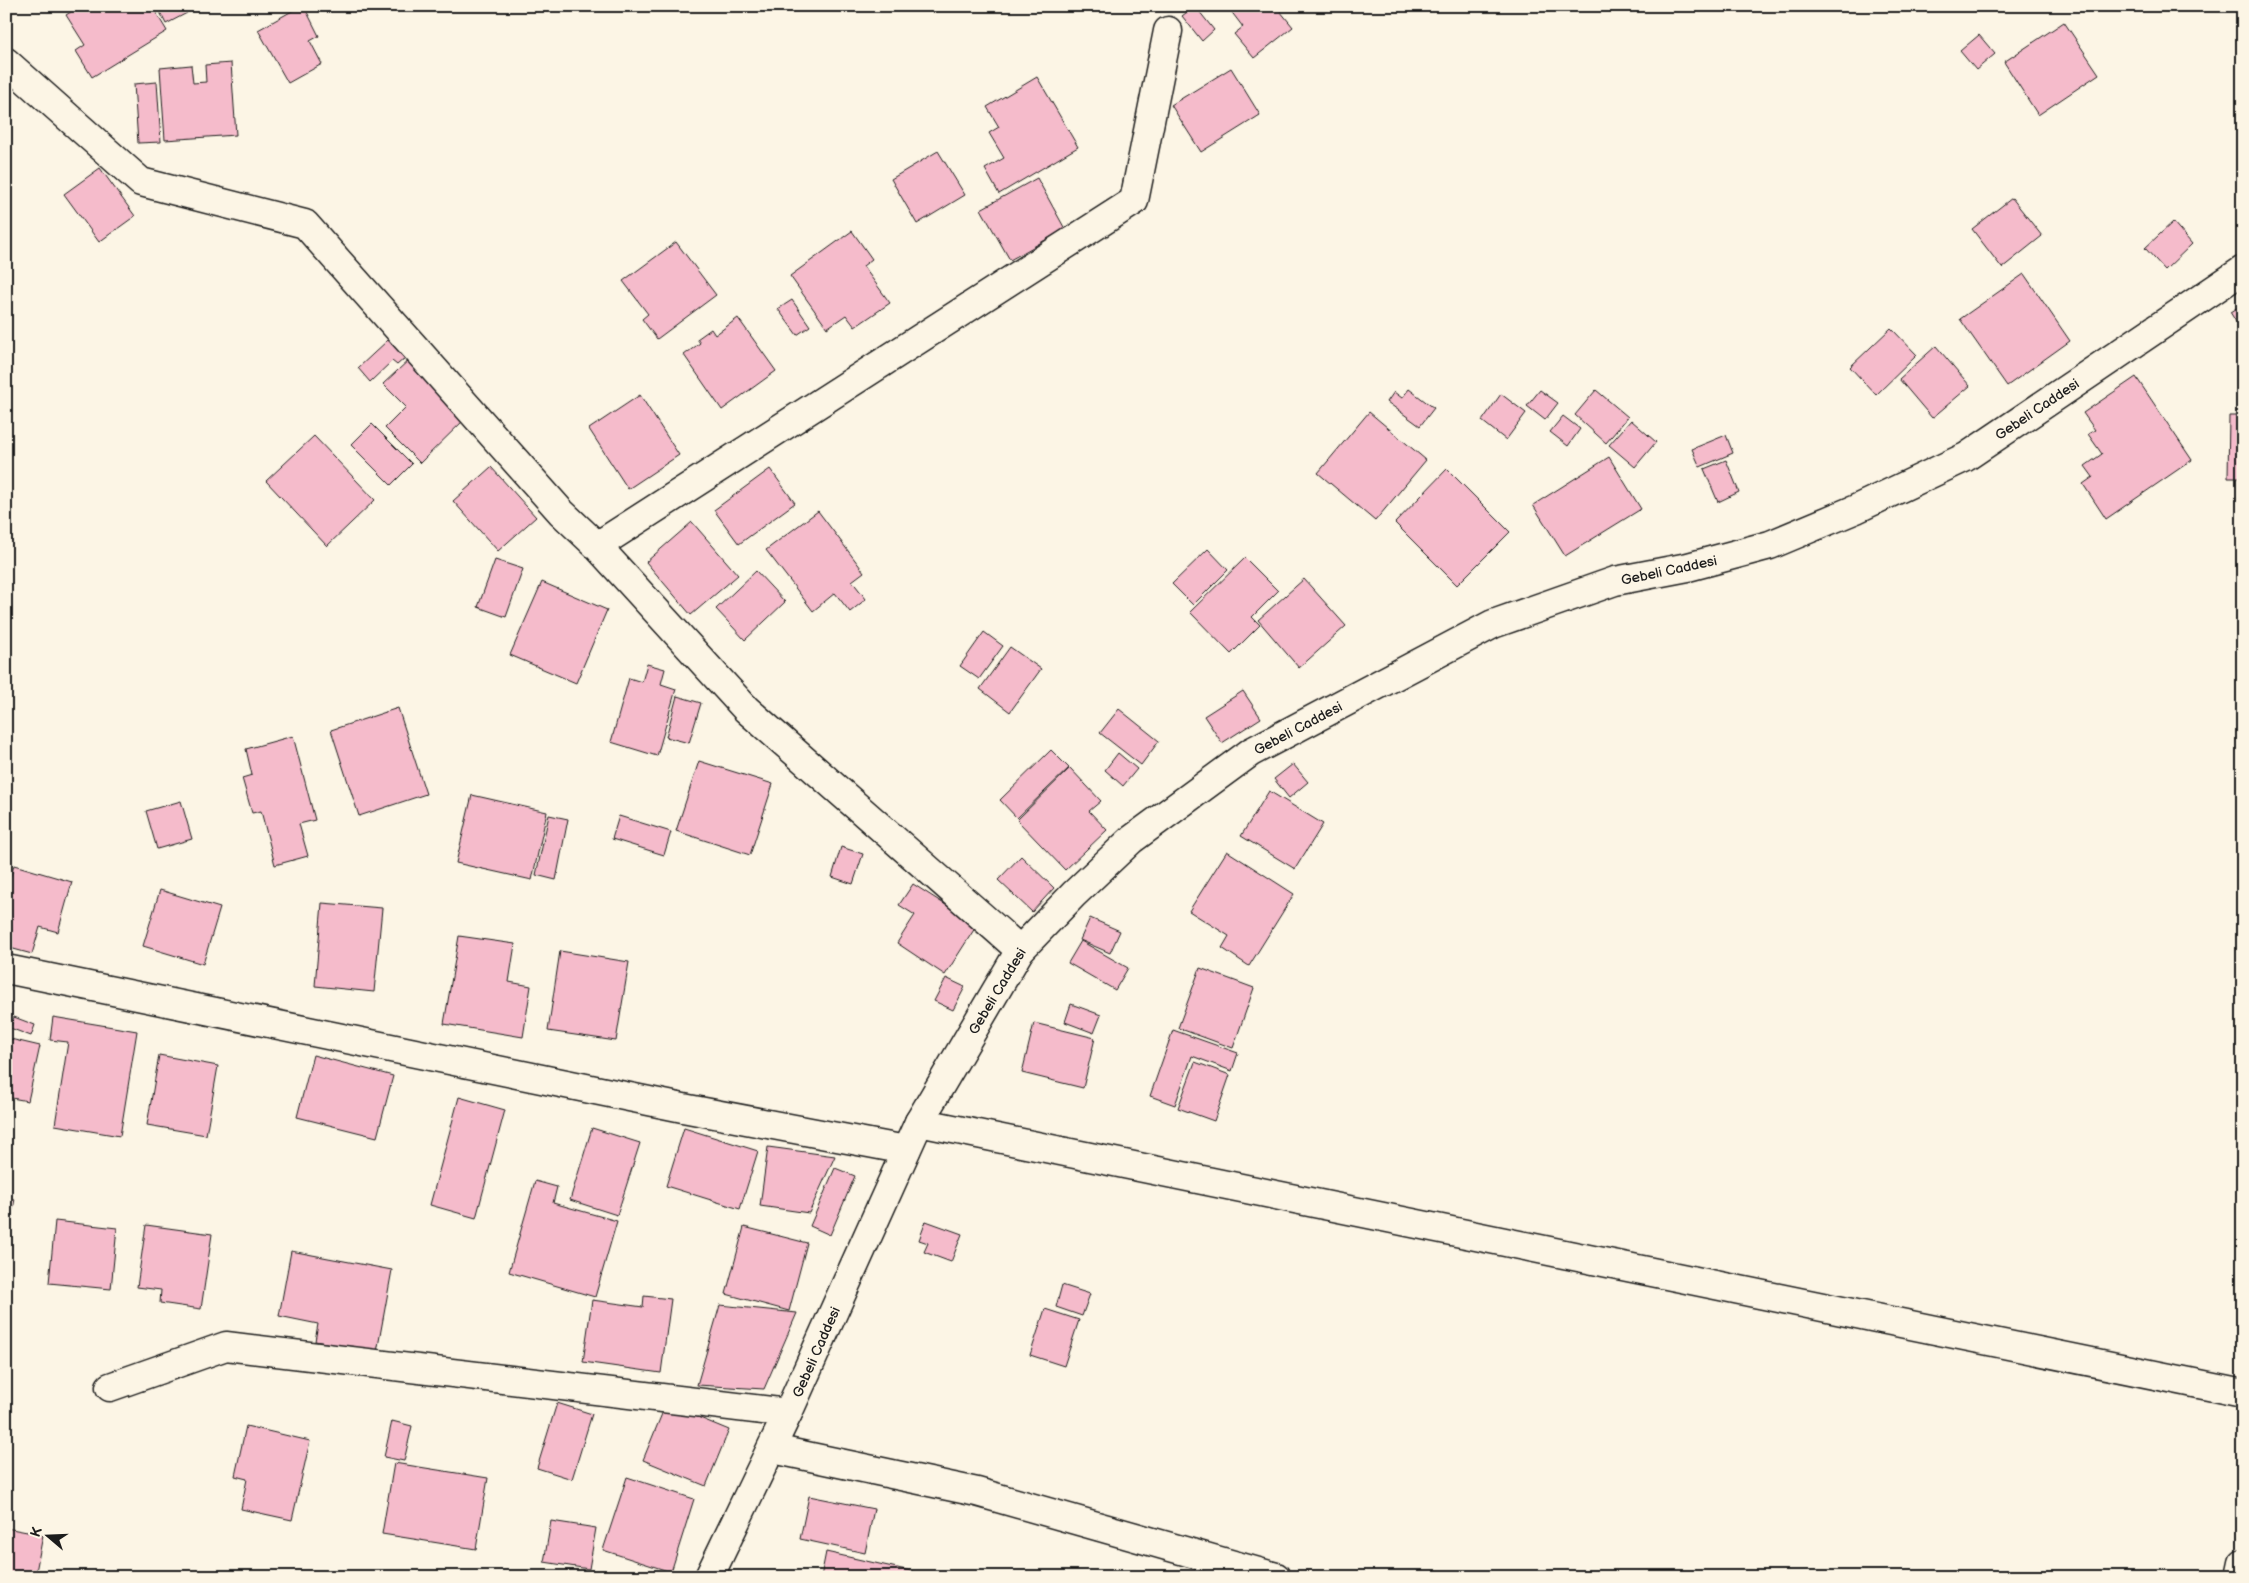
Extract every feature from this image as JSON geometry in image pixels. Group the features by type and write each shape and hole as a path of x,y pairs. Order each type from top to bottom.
{"street":[{"path":"597,546 1134,202 1168,31"},
{"path":"6,62 141,182 306,224 561,512 597,546 746,709 1020,950"},
{"name":"Gebeli Caddesi","path":"709,1577 773,1449 919,1122 1020,950 1074,894 1131,840 1251,752 1493,624 1615,581 1688,567 1770,545 1856,509 1966,457 2243,270"},
{"path":"6,970 683,1108 906,1150"},
{"path":"919,1122 2243,1393"},
{"path":"110,1387 226,1346 788,1413"},
{"path":"773,1449 977,1492 1276,1577"},
{"path":"2240,1577 2243,1563"}],"building":[{"path":"80,6 152,6 167,31 92,77 76,51 85,45 66,15"},
{"path":"157,6 183,6 187,13 166,24"},
{"path":"304,6 319,36 310,41 322,64 288,83 258,30"},
{"path":"1195,6 1214,30 1202,41 1182,16"},
{"path":"1227,6 1276,6 1293,27 1254,58 1234,34 1243,27"},
{"path":"2064,22 2099,74 2038,115 2004,62"},
{"path":"1979,35 1995,54 1976,70 1960,51"},
{"path":"231,63 236,135 165,140 160,68 191,65 193,83 206,82 205,65"},
{"path":"1231,68 1260,115 1201,152 1171,105"},
{"path":"1037,77 1078,147 999,194 985,169 1004,158 989,133 999,127 987,107"},
{"path":"157,82 161,142 138,143 134,84"},
{"path":"938,151 965,195 917,224 891,179"},
{"path":"100,168 135,216 99,242 64,194"},
{"path":"1037,178 1065,229 1010,260 981,209"},
{"path":"2012,198 2042,236 2002,268 1972,229"},
{"path":"2173,222 2192,244 2165,270 2145,248"},
{"path":"852,231 872,259 863,266 890,303 855,327 846,315 827,328 790,276"},
{"path":"676,242 716,295 657,339 642,319 648,314 623,281"},
{"path":"2024,274 2070,341 2007,386 1960,319"},
{"path":"792,300 810,326 797,335 778,309"},
{"path":"2243,304 2243,333 2230,312"},
{"path":"738,318 776,371 722,410 684,355 700,343 697,339 711,329 715,335"},
{"path":"1891,328 1917,355 1876,395 1850,367"},
{"path":"388,340 405,358 397,365 392,361 370,382 358,368"},
{"path":"1936,346 1970,386 1932,418 1899,379"},
{"path":"411,358 467,417 420,463 385,428 406,407 383,384"},
{"path":"2136,377 2192,460 2106,519 2083,484 2093,477 2085,466 2102,454 2088,434 2095,430 2083,413"},
{"path":"1409,389 1434,408 1420,426 1387,402 1394,392 1402,398"},
{"path":"1540,390 1558,403 1545,420 1527,406"},
{"path":"1596,390 1628,417 1606,443 1575,415"},
{"path":"1501,394 1526,413 1506,440 1482,421"},
{"path":"640,395 679,455 628,489 589,429"},
{"path":"1369,412 1426,460 1375,521 1318,473"},
{"path":"1563,416 1580,429 1568,446 1550,432"},
{"path":"2229,416 2243,416 2243,477 2228,477"},
{"path":"1631,420 1656,442 1635,467 1609,445"},
{"path":"372,424 412,464 391,485 351,445"},
{"path":"1726,435 1733,453 1700,467 1692,449"},
{"path":"314,436 375,500 327,546 266,481"},
{"path":"1609,457 1641,509 1565,556 1533,505"},
{"path":"1726,460 1739,492 1718,502 1704,469"},
{"path":"491,467 536,517 498,551 453,501"},
{"path":"770,469 795,503 739,544 714,510"},
{"path":"1447,469 1510,532 1457,585 1395,523"},
{"path":"818,511 864,572 852,581 866,599 850,612 835,593 813,611 766,550"},
{"path":"692,522 738,575 691,615 646,562"},
{"path":"1208,549 1228,570 1193,605 1172,584"},
{"path":"1245,558 1278,591 1252,617 1260,625 1231,654 1190,612"},
{"path":"495,560 523,569 506,617 478,607"},
{"path":"756,571 785,602 745,640 716,609"},
{"path":"1304,579 1346,626 1299,668 1258,620"},
{"path":"542,582 607,610 576,683 510,655"},
{"path":"984,632 1003,646 979,679 960,666"},
{"path":"1010,647 1041,669 1010,712 980,689"},
{"path":"647,664 665,669 661,684 676,689 657,756 611,742 629,678 642,682"},
{"path":"1243,691 1261,718 1222,743 1204,716"},
{"path":"677,696 701,703 689,743 666,737"},
{"path":"398,708 426,794 359,816 331,730"},
{"path":"1119,709 1159,741 1141,765 1100,733"},
{"path":"293,736 315,820 299,824 308,856 275,865 261,811 252,813 242,778 252,775 246,749"},
{"path":"1051,750 1069,768 1017,818 1000,800"},
{"path":"1118,753 1137,769 1123,786 1105,770"},
{"path":"699,761 773,784 750,855 676,831"},
{"path":"1293,764 1308,782 1289,798 1274,779"},
{"path":"1070,768 1101,801 1089,811 1107,830 1065,870 1017,820"},
{"path":"1269,791 1323,824 1295,869 1241,836"},
{"path":"472,795 547,812 532,880 456,863"},
{"path":"181,801 192,839 157,849 146,811"},
{"path":"549,815 568,819 556,880 536,875"},
{"path":"619,816 671,832 664,855 612,839"},
{"path":"841,847 863,854 853,884 832,877"},
{"path":"1227,851 1294,894 1249,966 1222,948 1229,936 1189,911"},
{"path":"1021,856 1054,888 1032,912 998,880"},
{"path":"14,865 72,882 58,932 40,927 32,954 6,947 6,892"},
{"path":"913,884 977,925 945,975 897,943 915,915 899,905"},
{"path":"160,890 220,908 203,964 143,946"},
{"path":"322,903 382,908 374,992 315,986"},
{"path":"1090,918 1120,931 1110,953 1080,940"},
{"path":"459,936 515,944 509,982 531,986 523,1037 444,1024"},
{"path":"1081,941 1128,968 1115,990 1068,963"},
{"path":"560,951 629,962 616,1041 548,1031"},
{"path":"1200,968 1254,988 1233,1048 1178,1028"},
{"path":"946,978 965,987 953,1010 934,1001"},
{"path":"1071,1004 1101,1015 1094,1033 1065,1022"},
{"path":"14,1017 35,1025 31,1036 10,1028"},
{"path":"53,1017 137,1031 120,1136 55,1125 68,1042 50,1040"},
{"path":"1034,1023 1095,1038 1083,1088 1022,1073"},
{"path":"1173,1030 1238,1053 1232,1071 1192,1056 1175,1105 1150,1096"},
{"path":"6,1038 40,1046 28,1101 6,1097"},
{"path":"159,1055 218,1066 206,1135 147,1125"},
{"path":"313,1055 393,1076 377,1137 297,1117"},
{"path":"1195,1062 1230,1075 1214,1121 1178,1108"},
{"path":"459,1097 505,1110 476,1218 430,1205"},
{"path":"592,1128 640,1143 617,1215 570,1200"},
{"path":"684,1128 758,1151 740,1209 666,1186"},
{"path":"768,1147 835,1156 809,1213 760,1206"},
{"path":"835,1168 855,1176 830,1235 810,1226"},
{"path":"535,1181 557,1187 553,1203 617,1221 595,1297 509,1272"},
{"path":"6,1198 15,1199 6,1244"},
{"path":"55,1221 117,1228 111,1289 49,1283"},
{"path":"926,1221 962,1234 951,1262 924,1252 928,1243 919,1240"},
{"path":"146,1225 212,1234 201,1309 160,1303 161,1290 137,1287"},
{"path":"744,1227 807,1243 789,1311 726,1294"},
{"path":"291,1251 392,1270 377,1352 315,1341 318,1324 279,1316"},
{"path":"1062,1285 1090,1294 1082,1316 1056,1307"},
{"path":"644,1296 671,1299 661,1373 583,1362 592,1300 643,1307"},
{"path":"720,1305 797,1313 764,1389 697,1385"},
{"path":"1045,1309 1079,1320 1064,1366 1030,1355"},
{"path":"557,1403 592,1414 572,1479 537,1468"},
{"path":"666,1404 729,1430 706,1486 643,1460"},
{"path":"392,1421 412,1426 404,1461 384,1457"},
{"path":"246,1426 310,1441 292,1520 241,1509 247,1479 235,1476"},
{"path":"394,1463 488,1478 476,1549 382,1534"},
{"path":"627,1477 694,1499 671,1572 603,1550"},
{"path":"809,1496 874,1509 865,1553 800,1539"},
{"path":"551,1521 596,1528 589,1569 544,1562"},
{"path":"6,1528 43,1535 35,1577 6,1577"},
{"path":"826,1552 915,1572 914,1577 821,1577"}]}
